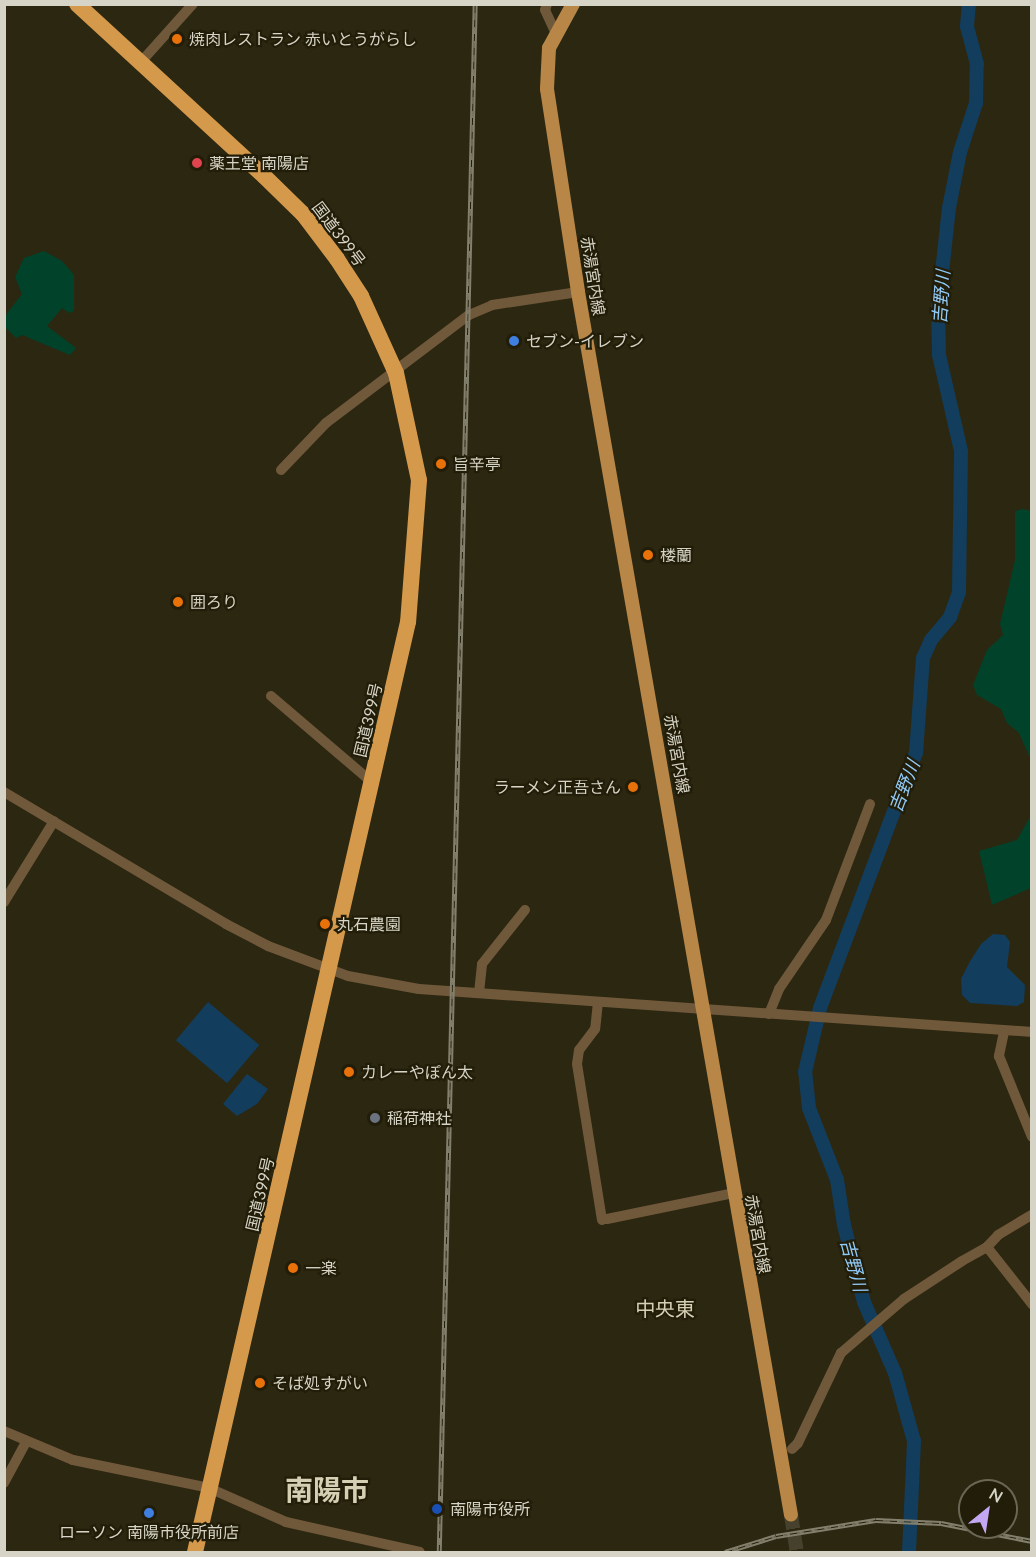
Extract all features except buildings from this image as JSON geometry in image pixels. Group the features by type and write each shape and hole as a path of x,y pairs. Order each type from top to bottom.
{"highway":[{"name":"国道399号","path":"77,4 303,214 361,296 396,373 419,480 415,571 408,622 373,783 195,1552"}],"main road":[{"name":"赤湯宮内線","path":"573,4 555,31 549,48 548,89 578,291 791,1515"}],"street":[{"path":"140,63 193,4"},
{"path":"547,4 545,10 555,31"},
{"path":"281,470 326,423 396,373 469,315 492,305 578,291"},
{"path":"271,696 373,783"},
{"path":"4,792 226,924 330,970 384,984 598,1002 883,1021 1004,1032 1032,1032"},
{"path":"769,1014 779,989 826,920 870,804"},
{"path":"4,902 54,821"},
{"path":"479,993 482,964 525,910"},
{"path":"598,1002 595,1029 579,1050 577,1064 605,1220 734,1193"},
{"path":"1004,1032 999,1056 1032,1137"},
{"path":"792,1449 798,1443 841,1353 850,1343 904,1299 987,1247 998,1235 1030,1215"},
{"path":"987,1247 1032,1304"},
{"path":"4,1431 73,1460 209,1488 286,1522 420,1552"},
{"path":"4,1483 26,1442"}],"green space":[{"path":"44,251 62,261 74,275 74,311 69,313 62,308 47,326 76,348 70,355 22,335 16,338 5,327 5,316 22,294 15,277 24,258"},
{"path":"1022,509 1032,511 1031,760 1019,733 1007,723 1001,709 977,695 973,685 987,650 1003,635 1000,624 1015,560 1015,511"},
{"path":"1031,815 1031,888 992,905 979,851 1017,840"}],"water":[{"path":"993,934 1005,935 1010,942 1007,967 1025,985 1024,1002 1017,1006 970,1003 962,995 961,979 969,963 981,944"},
{"path":"208,1002 259,1045 227,1083 176,1040"},
{"path":"247,1074 268,1089 257,1104 237,1116 223,1104"}],"waterway":[{"name":"吉野川","path":"909,1552 914,1441 895,1373 864,1302 844,1225 837,1180 809,1108 805,1072 820,1008 916,753 923,658 931,640 950,617 959,592 961,451 939,355 938,309 949,208 960,152 976,103 977,64 967,26 969,4"}],"tunnel":[{"path":"791,1515 797,1552"}],"railway":[{"path":"439,1552 475,4"},
{"path":"725,1552 776,1536 876,1520 941,1523 1032,1541"}],"place":[{"name":"焼肉レストラン 赤いとうがらし","path":"177,39"},
{"name":"薬王堂 南陽店","path":"197,163"},
{"name":"セブン-イレブン","path":"514,341"},
{"name":"旨辛亭","path":"441,464"},
{"name":"楼蘭","path":"648,555"},
{"name":"囲ろり","path":"178,602"},
{"name":"ラーメン正吾さん","path":"633,787"},
{"name":"丸石農園","path":"325,924"},
{"name":"カレーやぽん太","path":"349,1072"},
{"name":"稲荷神社","path":"375,1118"},
{"name":"一楽","path":"293,1268"},
{"name":"そば処すがい","path":"260,1383"},
{"name":"南陽市役所","path":"437,1509"},
{"name":"ローソン 南陽市役所前店","path":"149,1513"}],"district":[{"name":"中央東","path":"665,1308"},
{"name":"南陽市","path":"327,1489"}]}
